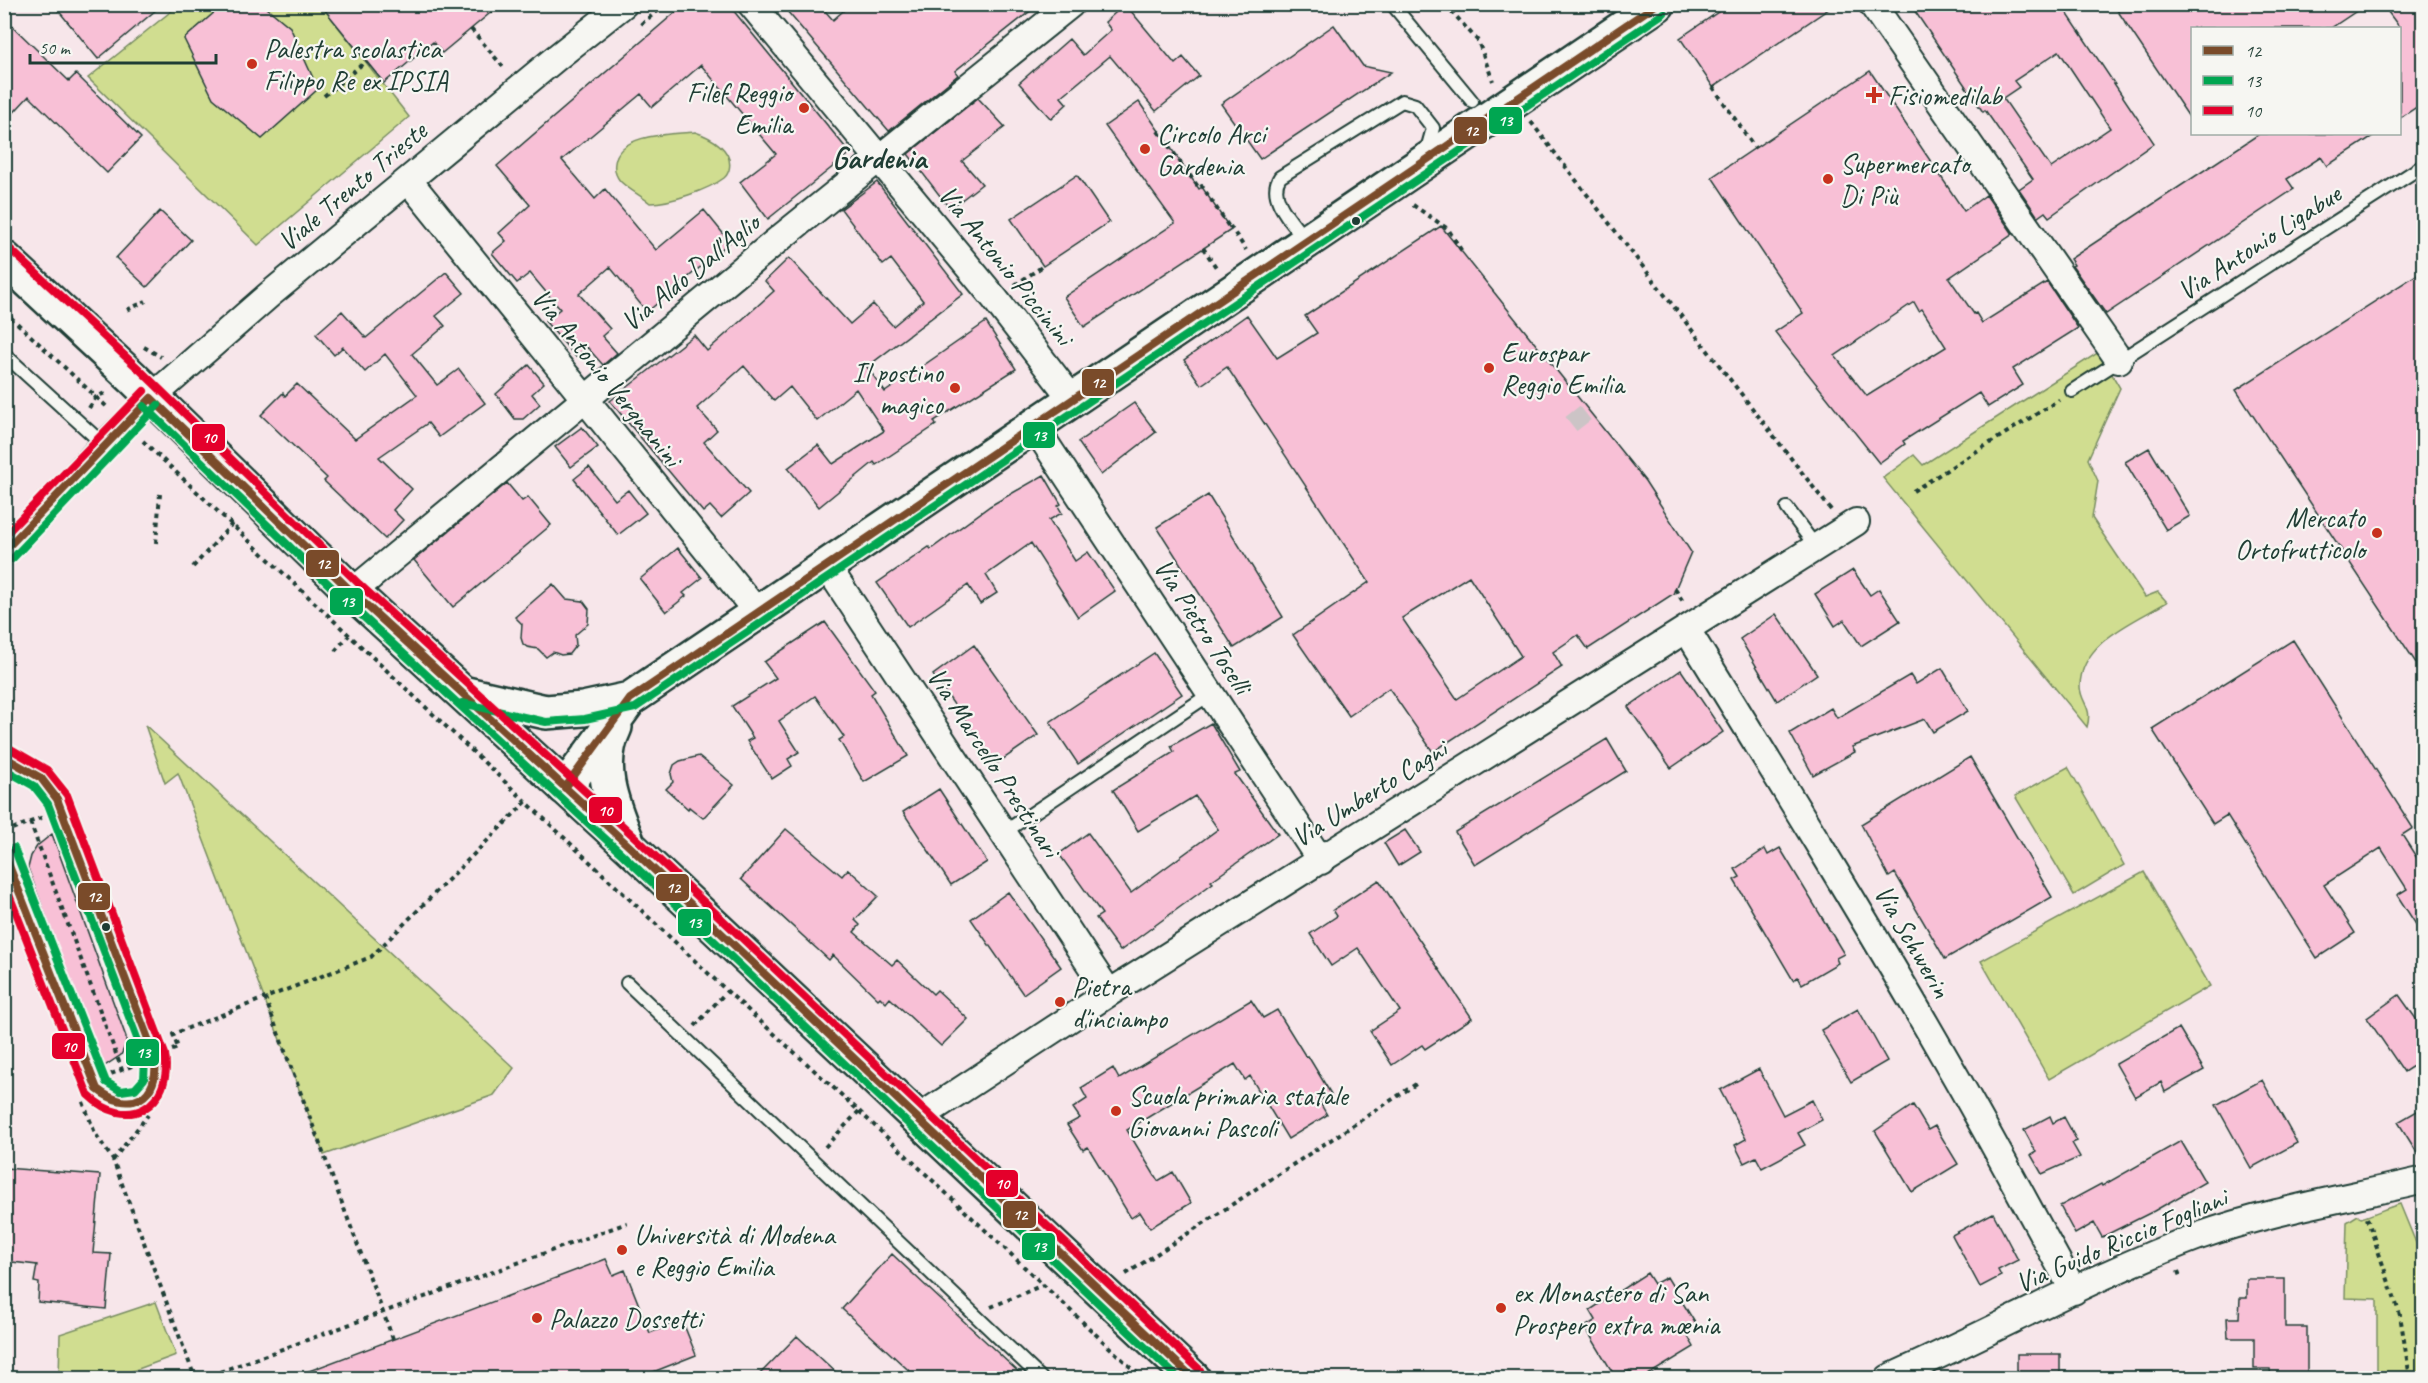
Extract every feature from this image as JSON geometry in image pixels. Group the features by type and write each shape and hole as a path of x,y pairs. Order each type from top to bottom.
{"main road":[{"path":"566,788 630,699 1423,163 1515,91 1658,4"},
{"path":"4,258 352,592 630,847 1193,1378"},
{"path":"464,693 546,712 583,709 630,699"},
{"path":"630,699 614,730 606,753 606,782 614,809 630,847"}],"street":[{"name":"Viale Trento Trieste","path":"99,441 121,419 151,398 269,296 624,4"},
{"name":"Via Antonio Piccinini","path":"751,4 995,299 1072,399"},
{"name":"Via Aldo Dall'Aglio","path":"352,592 584,399 1071,4"},
{"path":"1872,4 2120,360"},
{"name":"Via Antonio Vergnanini","path":"409,181 757,612"},
{"name":"Via Pietro Toselli","path":"1034,426 1321,861"},
{"path":"4,533 99,441"},
{"path":"4,552 99,441"},
{"name":"Via Umberto Cagni","path":"917,1119 1109,993 1321,861 1688,619 1816,547 1850,525"},
{"name":"Via Marcello Prestinari","path":"826,566 1109,993"},
{"name":"Via Schwerin","path":"1688,619 1944,1057 2074,1291"},
{"name":"Via Guido Riccio Fogliani","path":"1888,1378 2074,1291 2178,1245 2234,1224 2424,1180"}],"lane":[{"path":"1392,4 1472,101"},
{"path":"1306,241 1279,203 1275,193 1275,183 1280,177 1402,101 1415,105 1433,128 1423,163"},
{"name":"Via Antonio Ligabue","path":"2072,391 2424,165"},
{"path":"4,354 99,441"},
{"path":"1787,508 1816,547"},
{"path":"1003,833 1210,694"},
{"path":"4,757 37,773 48,784 61,810 155,1057 157,1070 154,1083 149,1092 136,1101 121,1103 107,1098 97,1089 4,852"},
{"path":"627,983 683,1039 1041,1378"}],"path":[{"path":"1445,4 1478,41 1850,525"},
{"path":"471,29 505,69"},
{"path":"324,96 366,61"},
{"path":"496,76 514,62"},
{"path":"1713,87 1755,148"},
{"path":"1158,131 1199,188 1202,186 1247,251"},
{"path":"1407,201 1448,230 1463,253"},
{"path":"1203,248 1218,270"},
{"path":"995,299 1043,266"},
{"path":"127,310 146,301"},
{"path":"4,311 727,991 860,1111 1142,1378"},
{"path":"142,347 166,360 167,354"},
{"path":"1913,491 2072,391"},
{"path":"156,543 159,494"},
{"path":"193,567 232,524"},
{"path":"1675,589 1688,619"},
{"path":"335,651 349,635"},
{"path":"195,1378 113,1160 94,1133 77,1087 178,1048 173,1034 371,957 527,801"},
{"path":"4,832 61,810"},
{"path":"30,822 122,1070"},
{"path":"683,1039 727,991"},
{"path":"265,998 393,1339"},
{"path":"1099,1290 1416,1084"},
{"path":"813,1161 860,1111"},
{"path":"2364,1209 2400,1316 2410,1378"},
{"path":"203,1378 627,1223"},
{"path":"975,1314 1043,1285"}],"green space":[{"path":"179,5 321,5 409,117 258,245 88,78"},
{"path":"695,132 720,145 728,156 729,170 717,183 678,198 650,203 627,187 616,175 615,163 618,153 626,146 648,137"},
{"path":"2099,352 2120,388 2088,459 2098,481 2092,518 2145,597 2158,592 2167,602 2111,635 2089,658 2082,671 2080,687 2089,714 2087,727 1883,478 1914,455 1923,465"},
{"path":"145,725 514,1068 494,1095 324,1155 178,773 165,783"},
{"path":"2068,767 2124,865 2074,895 2015,796"},
{"path":"2144,872 2210,986 2049,1079 1981,961"},
{"path":"2400,1204 2423,1260 2423,1378 2377,1378 2377,1299 2345,1298 2347,1222 2358,1215 2361,1218"},
{"path":"156,1302 176,1355 122,1375 123,1378 59,1378 60,1334"}],"building":[{"path":"53,4 163,4 98,59"},
{"name":"Palestra scolastica Filippo Re ex IPSIA","path":"224,4 262,4 290,27 318,89 262,139 213,98 184,39"},
{"path":"320,4 501,4 442,53 433,42 384,83"},
{"path":"685,4 728,4 850,153 768,219 740,182 776,154 701,65 652,107 641,94 562,160 595,199 605,189 656,250 704,210 730,242 647,312 610,267 579,294 610,329 602,336 617,353 603,365 587,347 576,357 545,321 560,309 530,273 517,283 492,253 506,241 499,233 530,205 497,166"},
{"path":"781,4 819,4 833,20 851,4 1039,4 955,71 958,75 889,131"},
{"path":"1125,4 1175,64 1183,57 1199,76 1156,111 1110,56 1061,97 1067,104 1051,119 1019,83 1069,39 1083,55 1111,30 1105,22"},
{"path":"1730,4 1836,4 1713,87 1680,38"},
{"path":"1910,4 2061,4 2154,143 2049,217 2045,212 2038,217 2019,189 2033,179 1985,110 1983,112","holes":["2059,51 2110,128 2051,168 2003,98 2019,87 2014,81"]},
{"path":"2113,4 2367,4 2332,27 2191,27 2191,120"},
{"path":"2382,4 2424,4 2424,102 2401,117 2401,27"},
{"path":"4,18 69,81 76,74 141,138 107,173 29,96 4,123"},
{"path":"1334,25 1363,66 1391,72 1260,159 1221,104"},
{"path":"1870,71 1964,211 1986,195 2013,234 1949,278 1974,314 1976,313 1982,323 2047,282 2078,328 2013,369 2023,385 1988,407 1979,393 1903,441 1905,444 1879,463 1775,332 1803,313 1712,177","holes":["1914,302 1919,311 1922,309 1946,347 1867,396 1835,356"]},
{"path":"978,98 1005,127 962,161 982,184 950,209 908,154"},
{"path":"1139,102 1199,189 1202,187 1231,230 1084,327 1064,297 1175,223 1105,126"},
{"path":"2257,135 2374,135 2327,166 2321,157 2287,179 2294,189 2106,314 2072,266 2074,265 2070,259"},
{"path":"1077,175 1109,222 1043,266 1011,219"},
{"path":"877,182 963,294 867,367 885,392 986,322 1016,369 934,421 936,425 876,465 874,462 819,507 788,468 818,445 833,464 884,431 856,389 817,421 790,387 774,401 744,366 697,408 717,430 704,442 749,493 721,518 710,506 703,512 610,401 694,335 707,351 774,291 765,281 789,258 850,324 873,304 893,326 923,301 891,259 883,265 841,209"},
{"path":"160,211 191,240 147,287 116,258"},
{"path":"1441,226 1645,481 1691,552 1673,594 1588,649 1578,635 1553,652 1562,667 1433,752 1389,688 1349,716 1293,635 1369,582 1227,367 1201,385 1184,360 1247,315 1277,358 1317,333 1305,316","holes":["1469,576 1521,656 1457,699 1402,618"]},
{"name":"Mercato Ortofrutticolo","path":"2424,270 2424,675 2236,390"},
{"path":"446,272 464,293 436,316 445,326 412,354 437,385 459,369 485,403 439,437 428,423 379,457 412,489 393,510 403,520 385,539 324,481 327,478 261,415 283,393 285,396 297,384 355,439 417,395 385,354 365,372 343,347 334,355 316,334 342,311 366,338"},
{"path":"529,365 544,383 532,394 540,404 523,419 515,419 496,394"},
{"path":"1134,403 1156,432 1101,475 1078,442"},
{"path":"582,427 598,447 571,467 555,447"},
{"path":"2149,448 2190,516 2166,530 2125,462"},
{"path":"589,467 615,500 628,490 646,513 618,535 574,479"},
{"path":"1044,475 1061,504 1058,506 1062,513 1049,520 1075,561 1088,552 1115,591 1078,617 1031,543 986,575 997,593 980,604 968,585 908,627 877,583 929,547 931,549 990,506"},
{"path":"507,483 522,501 528,497 551,525 453,607 414,560"},
{"path":"1208,495 1283,617 1234,648 1157,527"},
{"path":"678,548 702,578 683,593 686,596 666,612 640,579"},
{"path":"1853,570 1870,595 1879,589 1900,621 1861,646 1844,620 1835,626 1815,594"},
{"path":"553,584 566,599 583,601 589,609 588,624 575,635 576,645 569,654 561,655 553,652 546,657 538,649 523,644 522,624 515,617"},
{"path":"1776,614 1817,674 1777,701 1740,639"},
{"path":"825,622 875,691 871,694 908,756 864,782 839,740 844,737 815,696 779,721 799,752 788,759 792,766 772,779 747,741 753,738 732,706 776,678 764,662"},
{"path":"2293,640 2413,828 2402,835 2424,869 2424,937 2397,895 2407,889 2381,848 2324,885 2355,933 2317,958 2227,815 2213,824 2152,729"},
{"path":"974,645 1038,735 996,764 933,675"},
{"path":"1154,653 1182,694 1078,764 1050,722"},
{"path":"1942,668 1968,711 1933,732 1925,719 1852,747 1855,752 1813,775 1790,733 1831,708 1837,718 1910,675 1916,684"},
{"path":"1681,670 1723,732 1671,768 1628,707"},
{"path":"1211,723 1240,772 1235,774 1278,834 1211,881 1213,883 1120,951 1096,918 1102,914 1059,854 1088,833 1131,893 1218,829 1195,796 1138,831 1113,790 1174,752 1171,746"},
{"path":"1607,739 1626,771 1475,865 1455,832"},
{"path":"699,756 734,785 703,818 689,807 688,809 666,789 673,782 671,774 674,765"},
{"path":"1970,757 2052,897 1945,959 1895,873 1889,877 1861,824"},
{"path":"939,789 987,862 951,885 903,812"},
{"path":"786,829 842,876 848,869 878,896 855,920 860,925 854,932 892,965 897,960 933,994 937,990 968,1019 941,1046 890,998 886,1003 880,997 878,999 833,955 829,960 741,879"},
{"path":"1405,830 1420,852 1398,866 1384,843"},
{"path":"52,834 126,1037 126,1044 121,1055 103,1067 28,868 37,846"},
{"path":"1780,848 1844,954 1836,958 1838,963 1802,984 1798,977 1793,980 1734,880 1740,877 1735,869 1765,849 1768,855"},
{"path":"1379,880 1472,1018 1425,1049 1422,1045 1392,1065 1370,1031 1400,1011 1358,948 1331,966 1310,934 1337,916 1333,910"},
{"path":"1008,892 1061,967 1023,994 971,919"},
{"path":"2399,995 2424,1030 2424,1059 2404,1072 2367,1018"},
{"name":"Scuola primaria statale Giovanni Pascoli","path":"1251,1000 1263,1018 1277,1010 1306,1057 1308,1056 1331,1094 1319,1101 1327,1115 1288,1139 1250,1076 1245,1080 1235,1064 1127,1130 1158,1181 1173,1172 1191,1203 1150,1228 1140,1212 1131,1218 1088,1147 1083,1150 1067,1125 1080,1118 1073,1108 1087,1099 1081,1088 1113,1068 1119,1079"},
{"path":"1858,1009 1887,1061 1851,1082 1821,1030"},
{"path":"2179,1028 2204,1070 2165,1092 2161,1082 2135,1097 2116,1064"},
{"path":"1759,1069 1783,1115 1812,1100 1822,1120 1798,1133 1805,1145 1762,1168 1756,1157 1744,1163 1735,1145 1746,1139 1720,1090"},
{"path":"2262,1080 2297,1143 2251,1168 2216,1105"},
{"path":"1913,1105 1928,1130 1935,1126 1958,1164 1912,1192 1875,1131"},
{"path":"2424,1107 2424,1164 2398,1122"},
{"path":"2050,1116 2053,1123 2064,1117 2077,1141 2072,1143 2080,1157 2042,1174 2031,1155 2036,1152 2024,1130"},
{"path":"2181,1141 2205,1182 2102,1237 2094,1223 2075,1234 2060,1206 2101,1184 2102,1186"},
{"path":"4,1168 100,1175 93,1253 111,1254 106,1309 38,1302 39,1283 34,1282 37,1265 4,1261"},
{"path":"1993,1213 2018,1260 1998,1270 2001,1276 1980,1287 1952,1235"},
{"path":"892,1254 1025,1378 917,1378 842,1309"},
{"name":"Palazzo Dossetti","path":"606,1259 613,1275 625,1270 650,1333 682,1320 696,1355 638,1378 293,1378 293,1377"},
{"path":"1647,1273 1654,1284 1667,1277 1697,1326 1686,1333 1694,1347 1643,1378 1635,1378 1630,1370 1616,1378 1585,1327 1596,1320 1590,1310"},
{"path":"2247,1279 2285,1279 2285,1327 2307,1327 2307,1378 2271,1378 2270,1369 2254,1369 2254,1338 2228,1338 2227,1318 2239,1318 2240,1298 2247,1298"},
{"path":"797,1336 842,1378 756,1378"},
{"path":"2017,1354 2060,1354 2060,1378 2017,1378"}],"tunnel":[{"path":"1571,424 1589,410"}],"transit line":[{"name":"12","path":"565,788 630,699 1657,4"},
{"name":"13","path":"462,703 546,722 585,719 635,708 1664,13"},
{"name":"10","path":"11,250 140,370 359,584 637,839 1200,1370"},
{"name":"10","path":"4,536 144,391"},
{"name":"12","path":"151,398 352,592 630,847 1193,1378"},
{"name":"12","path":"4,551 151,398"},
{"name":"13","path":"12,559 158,405"},
{"name":"13","path":"144,406 345,600 623,855 1178,1378"},
{"name":"10","path":"4,882 88,1095 103,1106 118,1112 132,1113 144,1109 162,1088 166,1073 165,1054 67,795 47,770 9,748"},
{"name":"12","path":"4,757 41,778 57,799 155,1057 153,1083 148,1092 140,1098 121,1101 97,1089 4,853"},
{"name":"13","path":"4,769 34,786 48,804 145,1059 144,1079 135,1089 121,1091 106,1082 14,848"}],"place":[{"name":"Palestra scolastica Filippo Re ex IPSIA","path":"252,64"},
{"name":"Fisiomedilab","path":"1874,95"},
{"name":"Filef Reggio Emilia","path":"804,108"},
{"name":"Circolo Arci Gardenia","path":"1145,149"},
{"name":"Supermercato Di Più","path":"1828,179"},
{"name":"Eurospar Reggio Emilia","path":"1489,368"},
{"name":"Il postino magico","path":"955,388"},
{"name":"Mercato Ortofrutticolo","path":"2377,533"},
{"name":"Pietra d'inciampo","path":"1060,1002"},
{"name":"Scuola primaria statale Giovanni Pascoli","path":"1116,1111"},
{"name":"Università di Modena e Reggio Emilia","path":"622,1250"},
{"name":"ex Monastero di San Prospero extra mœnia","path":"1501,1308"},
{"name":"Palazzo Dossetti","path":"537,1318"}],"district":[{"name":"Gardenia","path":"879,158"}]}
